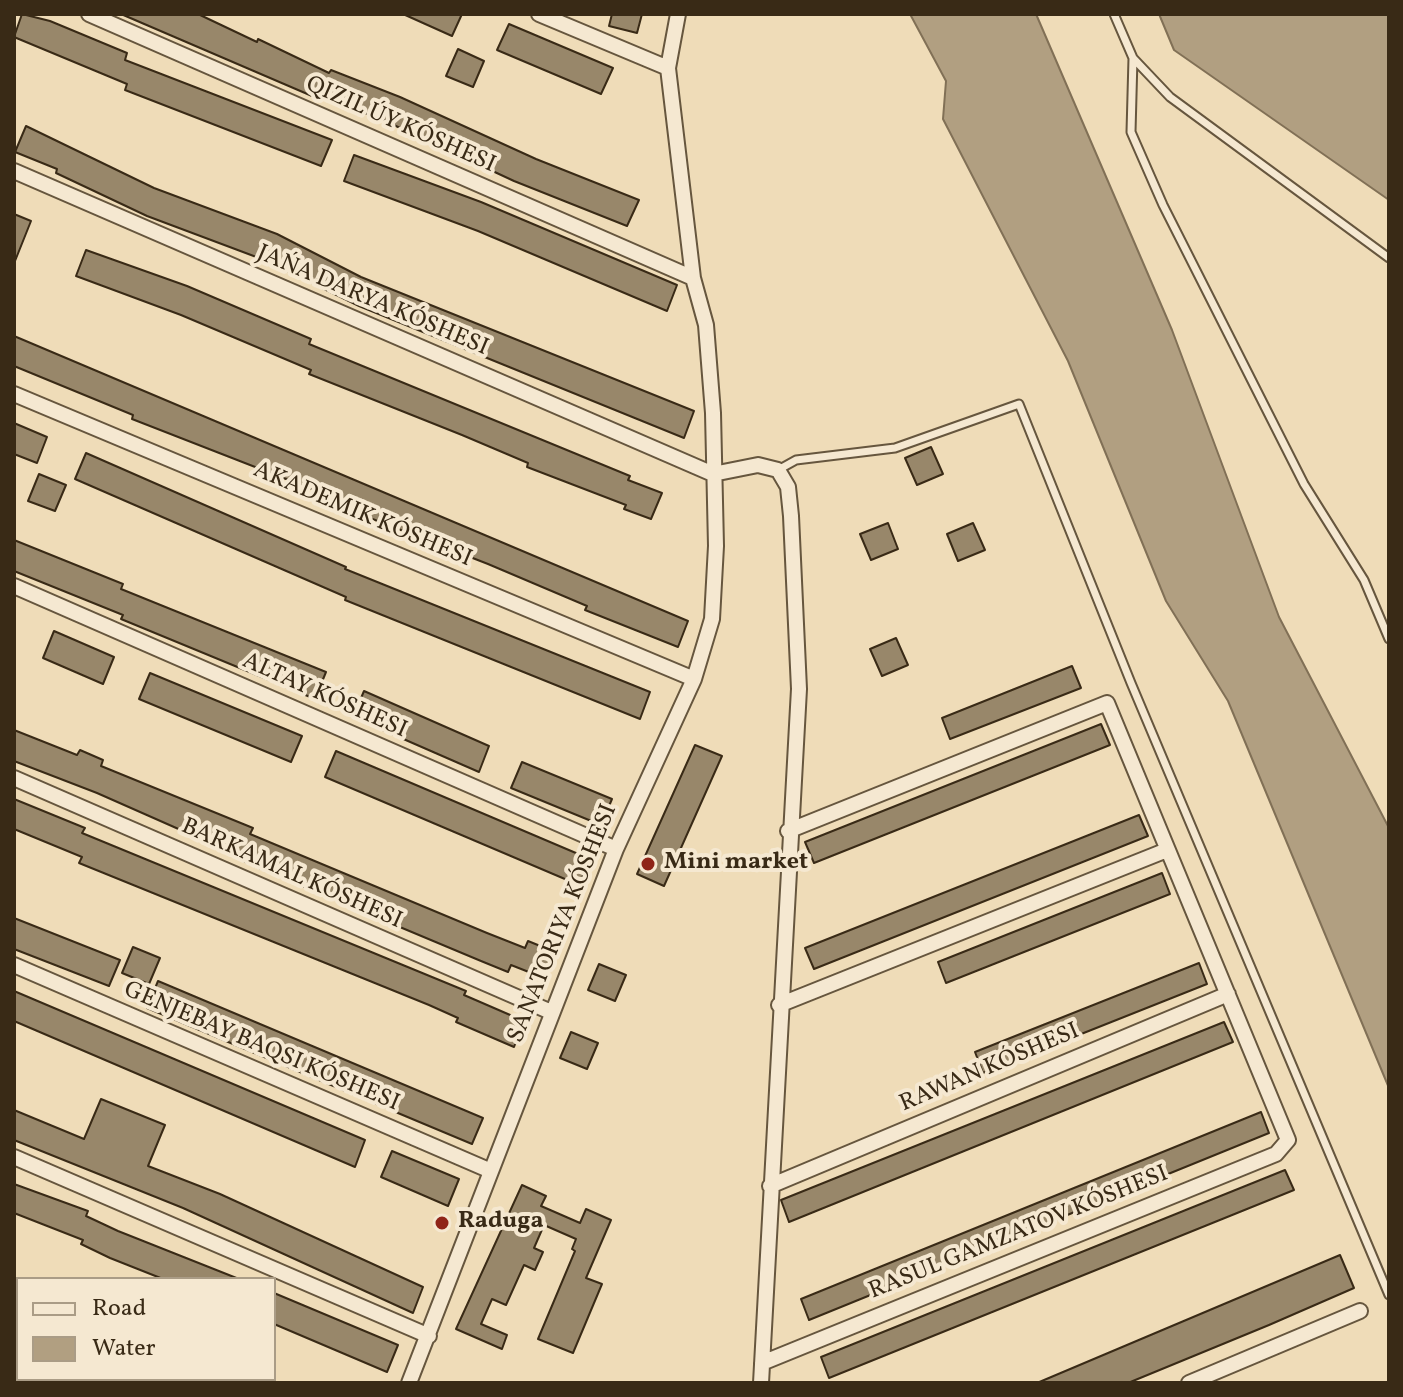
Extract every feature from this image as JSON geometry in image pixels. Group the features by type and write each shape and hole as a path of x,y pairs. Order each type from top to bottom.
{"street":[{"path":"89,14 693,278"},
{"path":"539,14 668,68"},
{"name":"SANATORIYA KÓSHESI","path":"409,1383 616,849 694,679 712,619 716,546 713,413 706,325 693,278 668,68 678,14"},
{"name":"JAŃA DARYA KÓSHESI","path":"14,171 713,474"},
{"name":"AKADEMIK KÓSHESI","path":"14,394 694,679"},
{"path":"713,474 758,465 778,470 788,487 791,516 799,689 788,831 761,1383"},
{"name":"ALTAY KÓSHESI","path":"14,586 616,849"},
{"path":"788,831 1107,703 1228,994"},
{"name":"BARKAMAL KÓSHESI","path":"14,778 551,1012"},
{"path":"779,1005 1167,850"},
{"path":"14,965 491,1171"},
{"name":"RASUL GAMZATOV KÓSHESI","path":"762,1363 1276,1154 1288,1140 1228,994"},
{"name":"RAWAN KÓSHESI","path":"770,1186 1228,994"},
{"path":"14,1157 429,1336"},
{"path":"1189,1383 1360,1311"}],"lane":[{"path":"1114,14 1133,58 1170,97 1389,258"},
{"path":"1133,58 1131,132 1163,205 1304,484 1364,580 1389,639"},
{"path":"778,470 796,460 895,448 1019,404 1137,697 1389,1295"}],"water":[{"path":"910,14 1036,14 1172,330 1279,617 1389,828 1389,1088 1228,701 1166,601 1068,361 943,119 946,81"},
{"path":"1159,14 1389,14 1389,200 1174,50"}],"building":[{"path":"22,14 50,21 127,53 125,60 332,140 321,166 125,90 127,84 14,37"},
{"path":"121,14 198,14 329,73 331,70 400,97 536,159 639,200 627,226 514,181 383,120 313,93 312,96"},
{"path":"403,14 462,14 452,36"},
{"path":"612,14 642,14 637,33 609,26"},
{"path":"509,24 613,68 601,94 497,50"},
{"path":"458,49 484,61 473,87 446,76"},
{"path":"26,126 154,188 277,234 361,277 694,411 684,438 359,306 267,261 147,216 56,173 57,169 15,152"},
{"path":"354,155 481,202 677,285 667,311 478,231 344,181"},
{"path":"14,214 31,221 15,261 14,261"},
{"path":"86,250 187,286 311,339 309,344 630,476 628,480 662,493 651,519 624,509 626,505 527,467 528,463 462,435 309,374 311,370 181,315 76,276"},
{"path":"14,336 688,621 678,647 585,610 587,606 488,564 352,511 354,507 327,495 132,419 133,415 14,366"},
{"path":"14,423 47,437 37,463 14,454"},
{"path":"931,447 943,474 917,485 905,458"},
{"path":"86,453 345,569 650,692 640,719 345,600 346,597 75,479"},
{"path":"39,474 66,485 55,511 28,501"},
{"path":"888,523 898,549 871,560 860,534"},
{"path":"973,523 985,550 958,561 947,534"},
{"path":"14,540 123,584 121,589 326,672 315,699 14,571"},
{"path":"54,631 114,657 103,684 43,658"},
{"path":"896,638 908,665 882,676 870,649"},
{"path":"1072,666 1081,688 950,739 942,718"},
{"path":"150,673 302,736 291,762 139,699"},
{"path":"364,691 489,746 479,772 353,717"},
{"path":"1101,724 1110,745 814,863 805,842"},
{"path":"14,730 77,755 80,750 103,760 101,766 253,828 250,834 487,933 525,948 528,941 555,952 544,978 511,965 508,972 481,961 247,863 217,846 97,793 14,761"},
{"path":"695,745 722,756 664,886 637,874"},
{"path":"336,751 590,859 579,885 325,777"},
{"path":"522,762 612,799 601,825 511,788"},
{"path":"14,799 85,828 82,833 466,991 464,995 524,1021 514,1047 456,1022 458,1018 429,1005 79,863 82,857 14,829"},
{"path":"1139,815 1148,836 814,969 805,948"},
{"path":"1162,873 1170,894 946,983 938,962"},
{"path":"14,918 120,960 109,986 14,949"},
{"path":"133,947 160,958 149,984 122,973"},
{"path":"1199,963 1207,984 983,1073 975,1052"},
{"path":"599,964 626,975 615,1001 588,990"},
{"path":"158,981 483,1118 472,1144 147,1008"},
{"path":"14,991 365,1140 355,1167 14,1021"},
{"path":"1224,1022 1233,1042 789,1222 781,1200"},
{"path":"571,1032 598,1043 587,1069 560,1058"},
{"path":"101,1099 165,1125 148,1166 220,1194 423,1287 413,1313 183,1208 14,1140 14,1110 84,1139"},
{"path":"1261,1112 1269,1133 809,1320 801,1299"},
{"path":"392,1151 459,1179 448,1206 381,1177"},
{"path":"1285,1170 1294,1190 829,1378 821,1357"},
{"path":"14,1184 88,1211 86,1216 118,1231 234,1277 158,1277 81,1244 83,1240 14,1213"},
{"path":"522,1185 546,1196 541,1206 580,1223 586,1209 611,1220 586,1278 602,1284 573,1353 538,1339 575,1251 572,1249 576,1239 544,1225 534,1248 543,1252 535,1270 524,1265 506,1305 492,1299 481,1324 507,1335 502,1349 456,1329"},
{"path":"1340,1255 1354,1288 1269,1325 1128,1383 1037,1383"},
{"path":"276,1294 398,1345 387,1372 276,1325"}],"place":[{"name":"Mini market","path":"648,864"},
{"name":"Raduga","path":"442,1223"}]}
